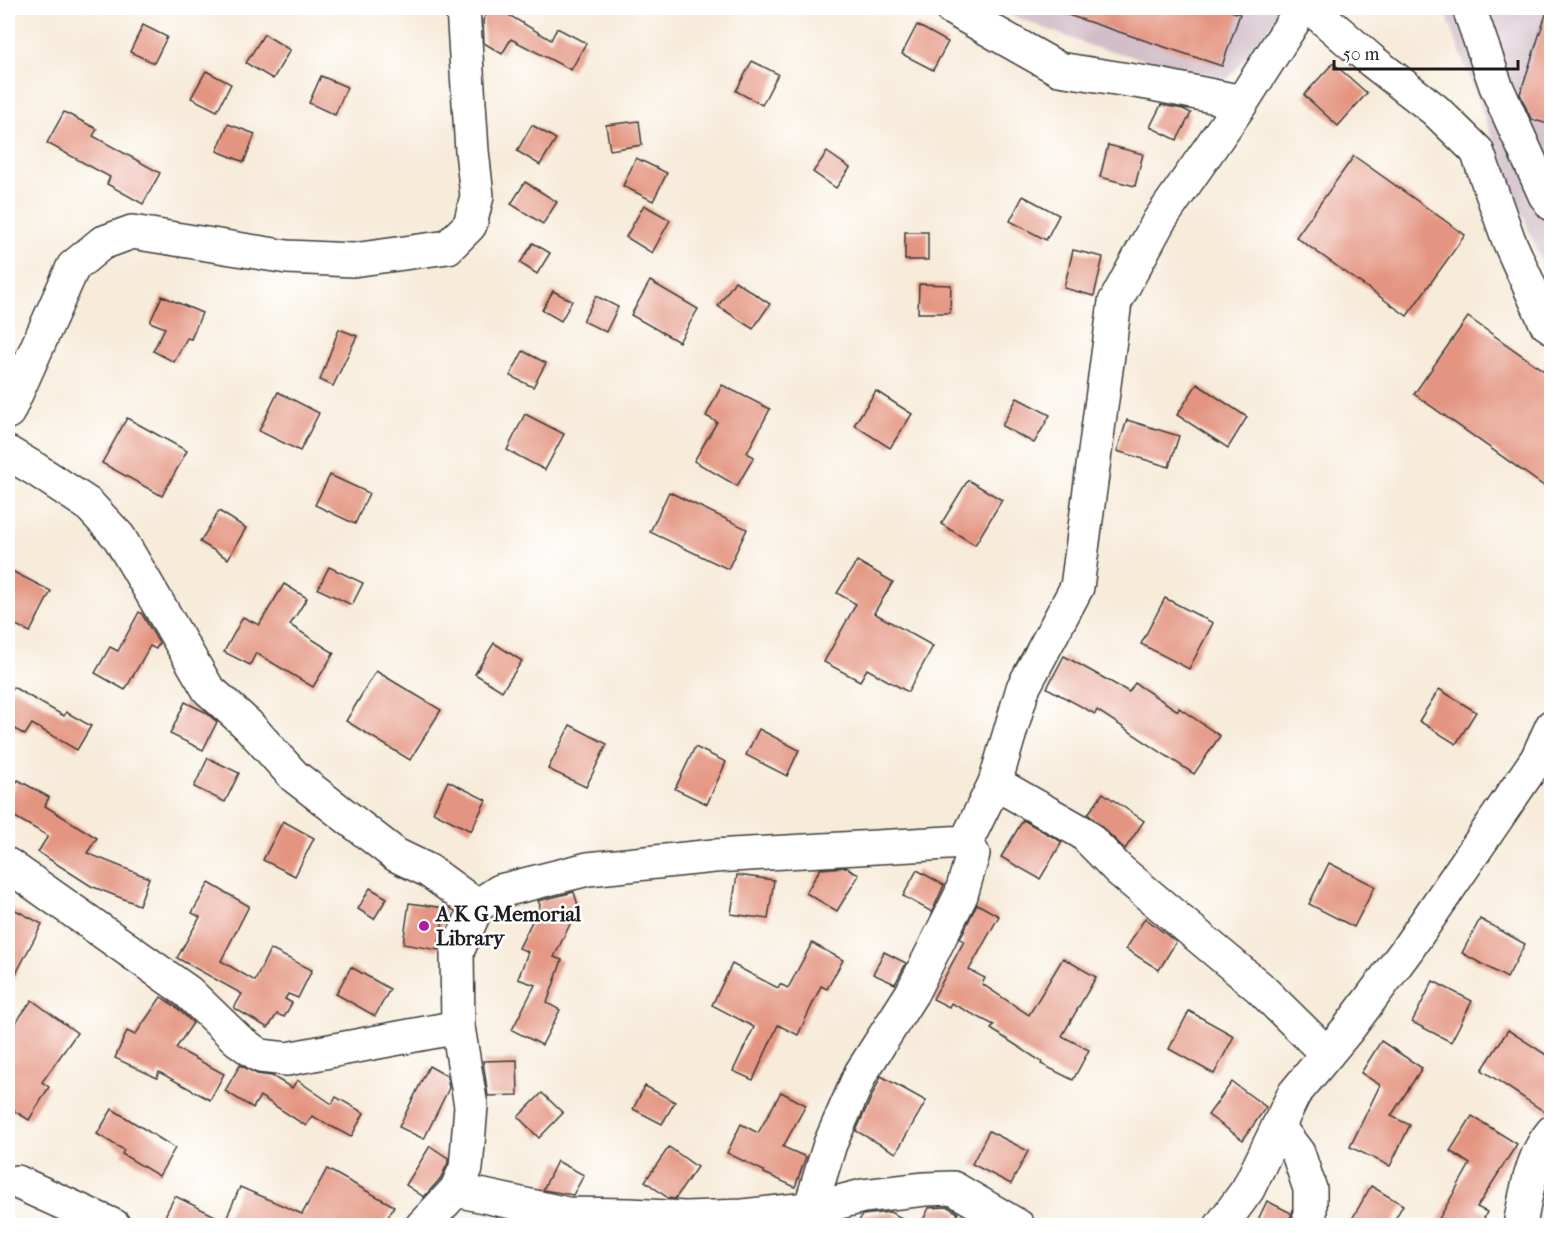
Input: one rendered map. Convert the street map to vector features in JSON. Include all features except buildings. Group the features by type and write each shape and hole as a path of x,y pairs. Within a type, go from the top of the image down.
{"street":[{"path":"8,411 73,267 102,243 132,232 287,257 353,260 448,247 470,225 477,196 463,8"},
{"path":"951,8 1059,69 1153,84 1242,102"},
{"path":"966,842 995,783 1023,687 1077,587 1115,302 1159,221 1242,102 1302,8"},
{"path":"1311,8 1372,61 1435,110 1477,151 1509,241 1546,323 1551,327"},
{"path":"1469,8 1496,86 1551,204"},
{"path":"8,453 88,504 119,537 208,689 248,725 294,776 396,855 429,871 477,906"},
{"path":"1221,1226 1248,1189 1294,1094 1407,951 1537,759 1551,726"},
{"path":"995,783 1083,833 1119,870 1259,987 1327,1054"},
{"path":"422,1226 456,1190 466,1168 471,1106 458,1027 457,952 477,906 500,891 588,869 714,855 966,842"},
{"path":"810,1209 830,1144 861,1073 912,993 961,895 973,854 966,842"},
{"path":"8,864 188,992 213,1013 238,1040 260,1056 287,1059 458,1027"},
{"path":"1278,1127 1298,1153 1310,1190 1310,1226"},
{"path":"1520,1226 1524,1202 1541,1144 1551,1132"},
{"path":"17,1182 114,1226"},
{"path":"456,1190 567,1214 685,1218 742,1216 810,1209 863,1196 952,1188 1018,1226"}],"shaded area":[{"path":"992,8 1282,8 1228,79 1094,47"},
{"path":"1444,8 1551,8 1551,274 1542,263 1497,152"}],"place":[{"name":"A K G Memorial Library","path":"424,926"}]}
